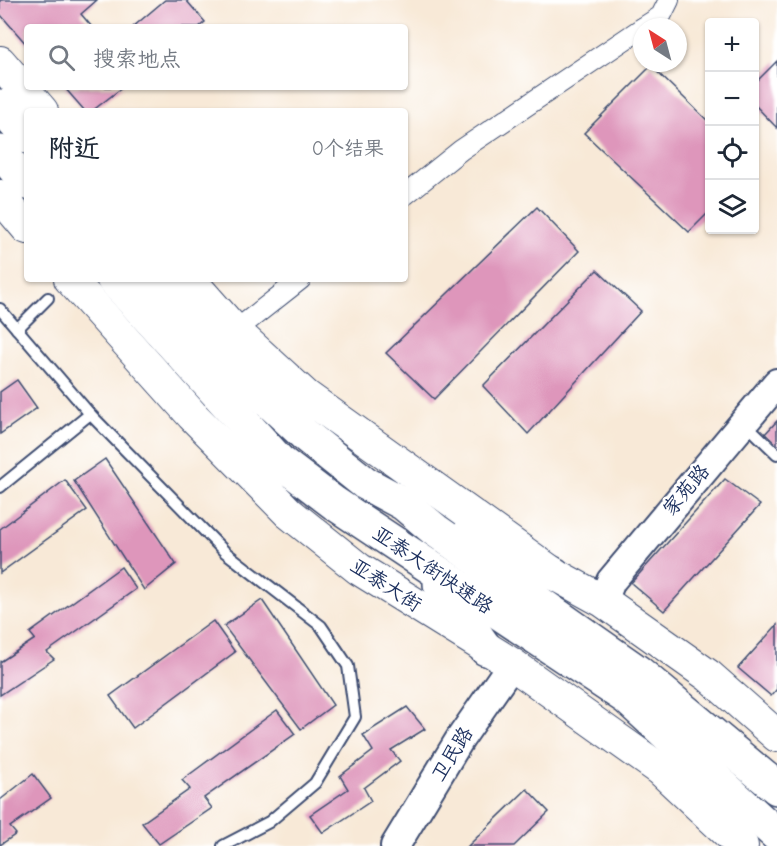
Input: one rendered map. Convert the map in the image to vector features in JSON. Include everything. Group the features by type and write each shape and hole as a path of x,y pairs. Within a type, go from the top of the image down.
{"highway":[{"path":"0,106 24,134"},
{"path":"0,152 24,180"},
{"name":"亚泰大街快速路","path":"116,282 279,461 334,503 423,560 489,608 627,698 777,835"},
{"name":"亚泰大街快速路","path":"156,282 248,382 305,435 365,483 404,504 435,530 639,672 777,788"},
{"path":"404,504 554,574"},
{"path":"423,560 499,656"}],"main road":[{"path":"0,62 39,108"},
{"path":"0,196 24,224"},
{"path":"192,282 235,331 306,396 554,574 603,601 709,676 777,736"},
{"name":"亚泰大街","path":"59,289 192,415 289,513 359,569 499,656 661,770 742,846"}],"street":[{"path":"658,18 669,0"},
{"path":"408,193 461,150 633,35"},
{"path":"235,331 297,282"},
{"name":"家苑路","path":"603,601 611,581 742,421 777,383"},
{"name":"卫民路","path":"394,846 460,739 499,656"}],"lane":[{"path":"17,329 59,289"},
{"path":"0,309 90,414 225,552 321,626 348,666 355,717 315,783 269,822 223,846"},
{"path":"0,487 90,414"},
{"path":"742,421 777,454"}],"building":[{"path":"0,0 97,0 81,14 89,24 24,24 24,42 0,14"},
{"path":"165,0 186,0 205,22 203,24 137,24"},
{"path":"777,61 777,128 759,109 759,79"},
{"path":"645,72 657,72 705,118 705,216 689,232 584,133"},
{"path":"67,90 119,90 96,108 82,108"},
{"path":"537,207 579,251 434,399 386,353"},
{"path":"597,270 641,311 528,434 483,386"},
{"path":"17,380 37,408 0,434 0,392"},
{"path":"777,421 777,447 764,435"},
{"path":"105,459 176,564 144,590 74,481"},
{"path":"725,479 760,505 664,611 631,583"},
{"path":"65,480 87,510 0,573 0,529"},
{"path":"121,567 136,589 47,652 54,659 0,695 0,662 35,639 30,633"},
{"path":"262,600 333,705 301,729 224,626"},
{"path":"213,621 235,652 133,728 110,696"},
{"path":"777,625 777,689 771,696 738,668"},
{"path":"407,707 425,729 391,750 400,761 364,788 371,801 323,833 310,815 348,789 340,776 373,751 363,735"},
{"path":"277,710 295,734 204,798 212,808 159,844 142,823 190,789 182,780"},
{"path":"33,774 51,798 10,827 16,834 0,845 0,800"},
{"path":"527,789 549,812 514,846 468,846"}]}
